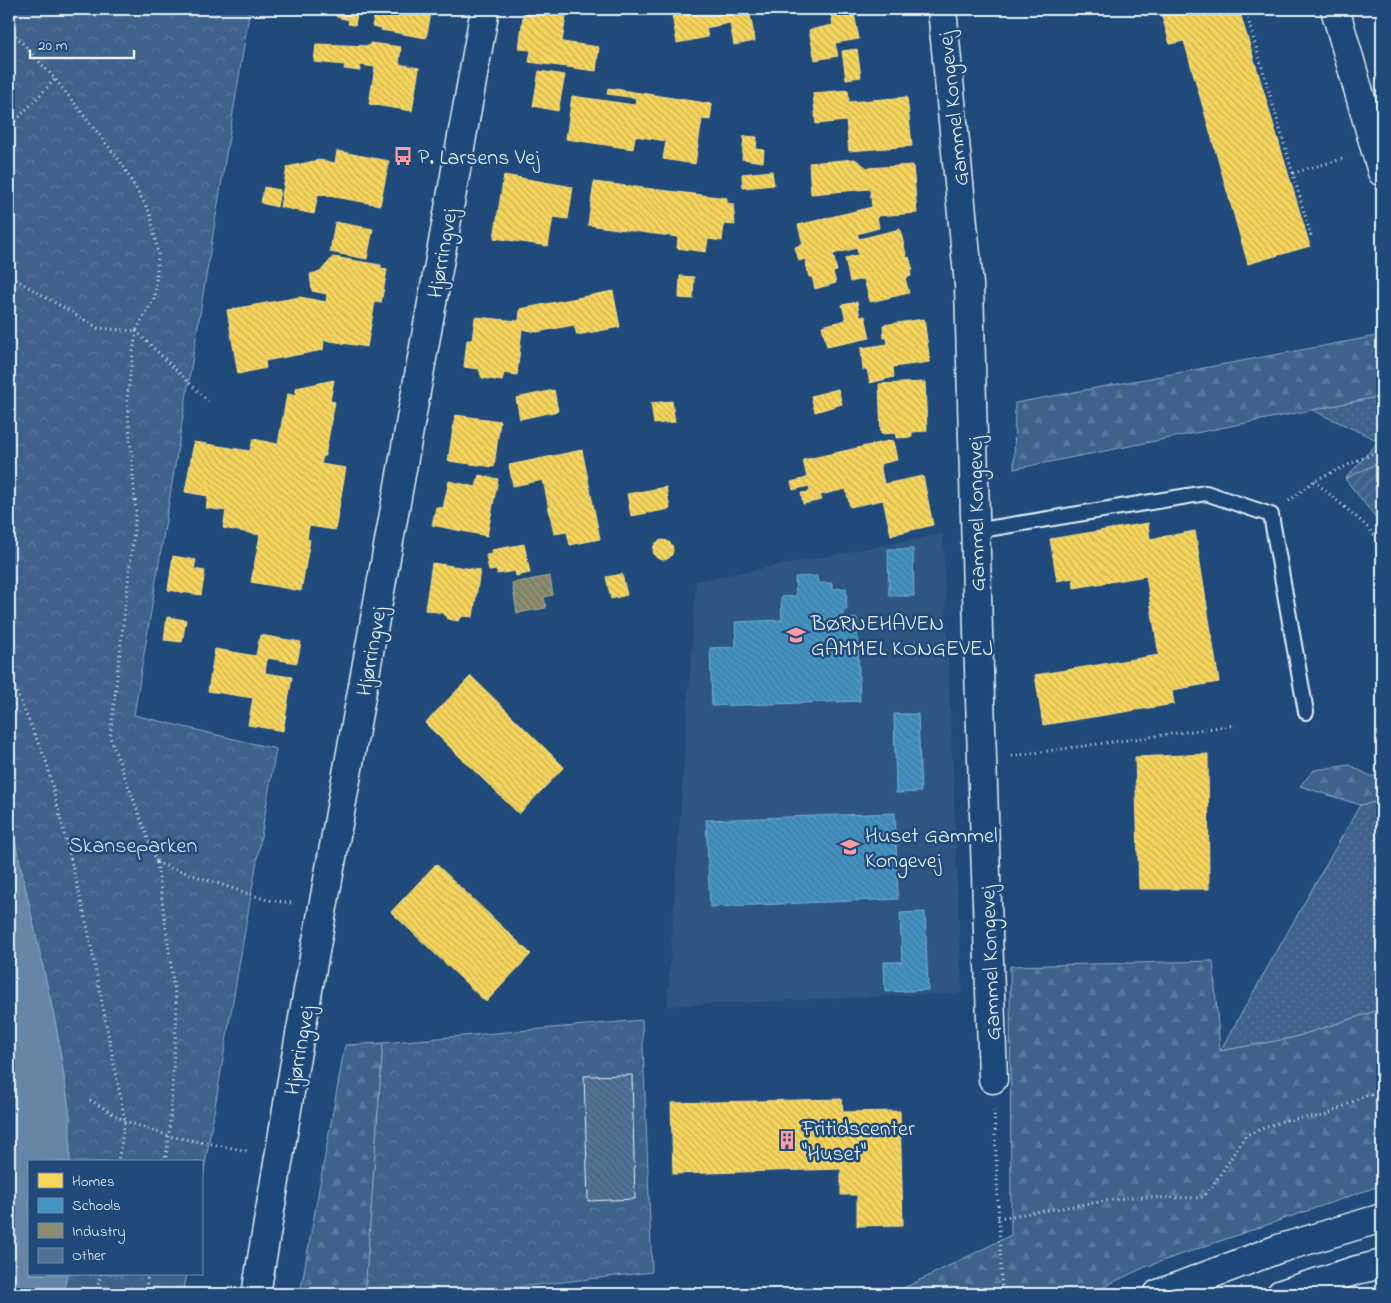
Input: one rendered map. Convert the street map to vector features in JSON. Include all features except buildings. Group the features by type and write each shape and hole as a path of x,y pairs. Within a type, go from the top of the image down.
{"main road":[{"name":"Hjørringvej","path":"256,1294 485,9"},
{"name":"Gammel Kongevej","path":"942,9 969,285 993,1080"},
{"path":"1334,9 1379,161"},
{"path":"1158,1294 1278,1249 1382,1218"},
{"path":"1281,1294 1382,1264"}],"lane":[{"path":"975,531 1206,493 1271,515 1306,712"}],"path":[{"path":"1245,9 1312,240"},
{"path":"9,28 55,79 120,161 150,213 158,253 155,298 136,331 127,398 136,514 110,737 157,863 177,1009 169,1136 165,1160"},
{"path":"9,128 55,79"},
{"path":"1293,173 1379,161"},
{"path":"9,277 98,328 136,331 208,401"},
{"path":"1271,515 1314,481 1382,449"},
{"path":"1314,481 1362,522 1382,543"},
{"path":"9,674 46,761 87,925 125,1121 118,1160"},
{"path":"982,760 1235,725"},
{"path":"157,863 267,900 324,907"},
{"path":"993,1080 1002,1294"},
{"path":"998,1218 1130,1198 1201,1198 1212,1187 1246,1135 1284,1120 1324,1116 1364,1096 1382,1093"},
{"path":"90,1100 125,1121 169,1136 222,1146"},
{"path":"96,1294 100,1276"},
{"path":"145,1294 148,1276"}],"shaded area":[{"path":"943,534 962,993 667,1006 696,581"},
{"path":"9,814 56,1025 70,1115 70,1160 28,1160 28,1276 67,1276 64,1294 9,1294"}],"green space":[{"name":"Skanseparken","path":"9,9 250,9 134,715 276,749 202,1182 202,1160 28,1160 28,1276 187,1276 183,1294 9,1294"},
{"path":"1382,335 1382,396 1014,469 1015,403"},
{"path":"1382,396 1382,461 1345,479 1379,441 1312,410"},
{"path":"1382,461 1382,525 1345,479"},
{"path":"1350,765 1370,776 1382,776 1382,801 1360,805 1300,786 1314,770"},
{"path":"1382,801 1382,1009 1292,1038 1220,1051 1360,805"},
{"path":"1213,961 1220,1051 1292,1038 1382,1009 1382,1185 1145,1267 1089,1294 892,1294 1011,1235 1010,966"},
{"path":"642,1020 652,1272 455,1294 365,1294 383,1043"},
{"path":"383,1043 365,1294 300,1294 345,1045"}],"place":[{"name":"P. Larsens Vej","path":"403,156"},
{"name":"BØRNEHAVEN GAMMEL KONGEVEJ","path":"796,635"},
{"name":"Huset Gammel Kongevej","path":"850,847"},
{"name":"Fritidscenter \"Huset\"","path":"787,1140"}]}
